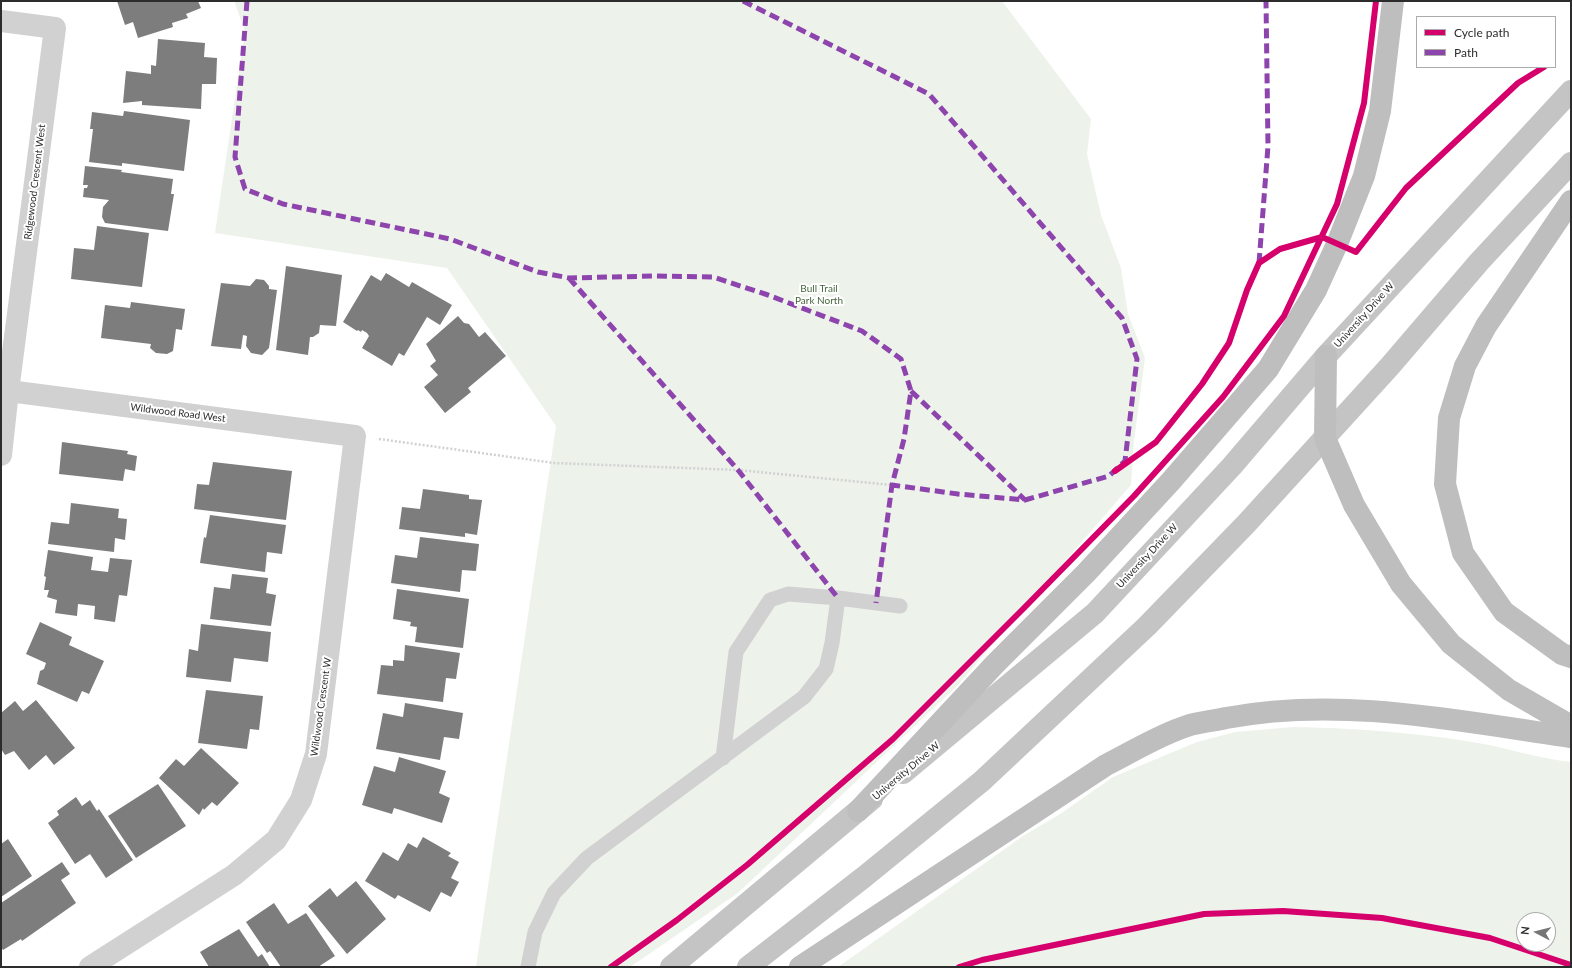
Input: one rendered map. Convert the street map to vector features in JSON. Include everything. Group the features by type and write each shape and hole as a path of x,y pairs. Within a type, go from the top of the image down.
{"highway":[{"path":"858,811 995,664 1086,573 1171,481 1268,369 1316,290 1338,244 1364,176 1380,112 1393,1"},
{"path":"1571,201 1486,326 1465,366 1449,418 1445,484 1463,554 1504,612 1562,654 1571,657"},
{"path":"1326,356 1325,438 1354,505 1401,584 1446,638 1509,690 1571,726"},
{"path":"800,967 1106,766 1150,742 1188,725 1252,713 1320,709 1405,714 1571,737"}],"main road":[{"name":"University Drive W","path":"671,967 1095,612 1232,466 1326,356 1571,91"},
{"path":"748,967 864,877 993,770 1147,626 1246,524 1325,438 1390,366 1479,262 1571,163"}],"street":[{"name":"Ridgewood Crescent West","path":"1,21 55,28 4,390"},
{"name":"Wildwood Road West","path":"4,390 355,436"},
{"path":"1,455 4,390"},
{"name":"Wildwood Crescent W","path":"90,967 234,875 276,840 301,800 316,754 355,436"}],"lane":[{"path":"723,758 736,652 770,600 788,594 838,598 900,606"},
{"path":"528,967 535,932 554,893 587,858 804,697 826,669 832,643 838,598"}],"path":[{"path":"355,436 554,463 738,470 892,485"}],"green space":[{"name":"Bull Trail Park North","path":"234,1 1002,1 1091,119 1087,154 1101,215 1121,268 1128,314 1145,358 1134,441 1131,485 957,686 738,893 630,967 476,967 556,426 447,268 215,233 245,31"},
{"path":"1293,727 1358,729 1479,743 1544,758 1571,762 1571,967 838,967 1023,836 1060,814 1113,777 1197,742 1235,732"}],"building":[{"path":"117,1 198,1 201,8 186,14 188,18 172,23 173,27 138,38 133,22 125,25"},
{"path":"158,39 205,43 204,57 217,58 216,84 202,84 201,109 142,105 142,101 123,103 126,71 151,74 151,65 156,66"},
{"path":"124,111 190,120 184,171 122,163 122,166 89,162 93,129 90,129 92,112 123,116"},
{"path":"85,166 122,170 121,172 173,179 171,194 174,194 168,231 105,223 102,217 103,207 109,200 83,197 84,188 87,188 88,185 83,185"},
{"path":"97,226 149,233 142,287 71,279 74,248 94,250"},
{"path":"286,266 342,275 336,326 320,325 319,333 313,337 310,337 308,355 276,350"},
{"path":"386,273 409,287 412,282 452,305 440,325 427,317 404,356 399,353 392,366 362,348 369,336 367,333 362,330 361,332 358,330 357,331 343,322 371,275 381,281"},
{"path":"256,279 264,280 269,286 269,289 277,290 269,348 262,355 251,353 246,346 247,336 243,335 241,349 211,346 221,283 250,286"},
{"path":"131,302 185,309 182,330 176,329 173,351 167,354 156,353 150,348 151,344 101,338 105,305 130,308"},
{"path":"458,316 464,323 469,324 479,337 485,332 506,356 468,388 471,392 445,413 424,387 438,375 430,366 436,361 426,344"},
{"path":"62,442 128,451 127,454 137,456 135,471 125,469 123,481 59,474"},
{"path":"213,462 292,471 286,520 194,509 197,484 209,485"},
{"path":"423,489 469,495 469,499 482,500 477,535 465,533 465,537 399,529 402,507 420,509"},
{"path":"71,503 119,509 118,518 127,519 125,540 115,538 114,552 48,544 51,522 69,524"},
{"path":"210,515 286,525 282,554 267,552 265,572 200,563 204,537 206,538"},
{"path":"420,537 479,544 476,571 462,570 460,592 391,583 395,555 417,558"},
{"path":"48,550 93,557 91,570 108,572 110,558 132,560 127,596 119,595 115,622 94,619 95,606 78,604 77,616 55,613 57,600 47,597 49,590 44,590 46,577 44,576"},
{"path":"232,574 268,578 266,593 276,595 271,626 210,619 214,587 230,589"},
{"path":"397,589 469,599 463,648 415,642 417,627 410,626 411,622 393,619"},
{"path":"40,622 72,637 69,645 104,661 89,694 82,691 77,702 37,684 40,671 44,669 46,663 26,654"},
{"path":"201,624 271,632 268,662 234,658 231,682 186,677 189,649 198,651"},
{"path":"405,645 460,653 456,679 446,678 443,702 377,694 381,665 393,666 393,660 404,661"},
{"path":"206,690 263,696 259,730 250,729 247,749 198,743"},
{"path":"36,700 75,748 54,765 46,755 29,770 14,751 5,755 1,749 1,713 15,701 23,711"},
{"path":"405,703 463,713 459,739 444,737 440,760 376,749 383,713 403,717"},
{"path":"201,748 239,783 217,806 212,802 204,810 203,808 199,815 159,778 176,759 184,766"},
{"path":"399,757 446,771 439,793 450,798 442,823 394,808 392,814 362,805 374,766 395,772"},
{"path":"158,784 186,826 136,858 108,816"},
{"path":"76,797 82,806 90,800 97,811 99,809 133,860 106,878 90,854 75,864 48,823 59,815 57,811"},
{"path":"423,837 451,853 448,856 459,862 451,878 459,882 451,897 441,892 430,912 398,895 395,899 365,881 383,852 398,861 408,843 417,848"},
{"path":"8,839 32,876 1,897 1,844"},
{"path":"62,862 70,874 61,880 76,903 22,941 21,939 3,950 1,947 1,903"},
{"path":"356,881 386,919 347,954 308,906 330,888 337,897"},
{"path":"274,903 288,924 306,913 335,956 318,967 281,967 270,951 267,953 246,922"},
{"path":"239,929 258,957 262,954 270,967 209,967 200,952"}],"marked path":[{"path":"247,1 235,157 245,189 283,204 450,239 538,272 569,278 654,276 713,277 768,295 862,331 901,359 911,391 904,439 892,485 876,603"},
{"path":"743,1 929,94 1122,318 1137,359 1125,461 1109,476 1025,500 958,494 892,485"},
{"path":"1259,263 1268,146 1266,1"},
{"path":"569,278 738,470 838,598"},
{"path":"911,391 1025,500"}],"cycle path":[{"path":"611,967 677,920 747,865 893,739 1134,496 1223,397 1284,316 1337,204 1364,103 1376,1"},
{"path":"1115,471 1156,442 1202,384 1229,343 1247,290 1259,263 1280,249 1322,237 1356,252 1406,188 1518,83 1542,68"},
{"path":"959,967 982,960 1204,914 1283,911 1382,918 1490,938 1571,965"}]}
